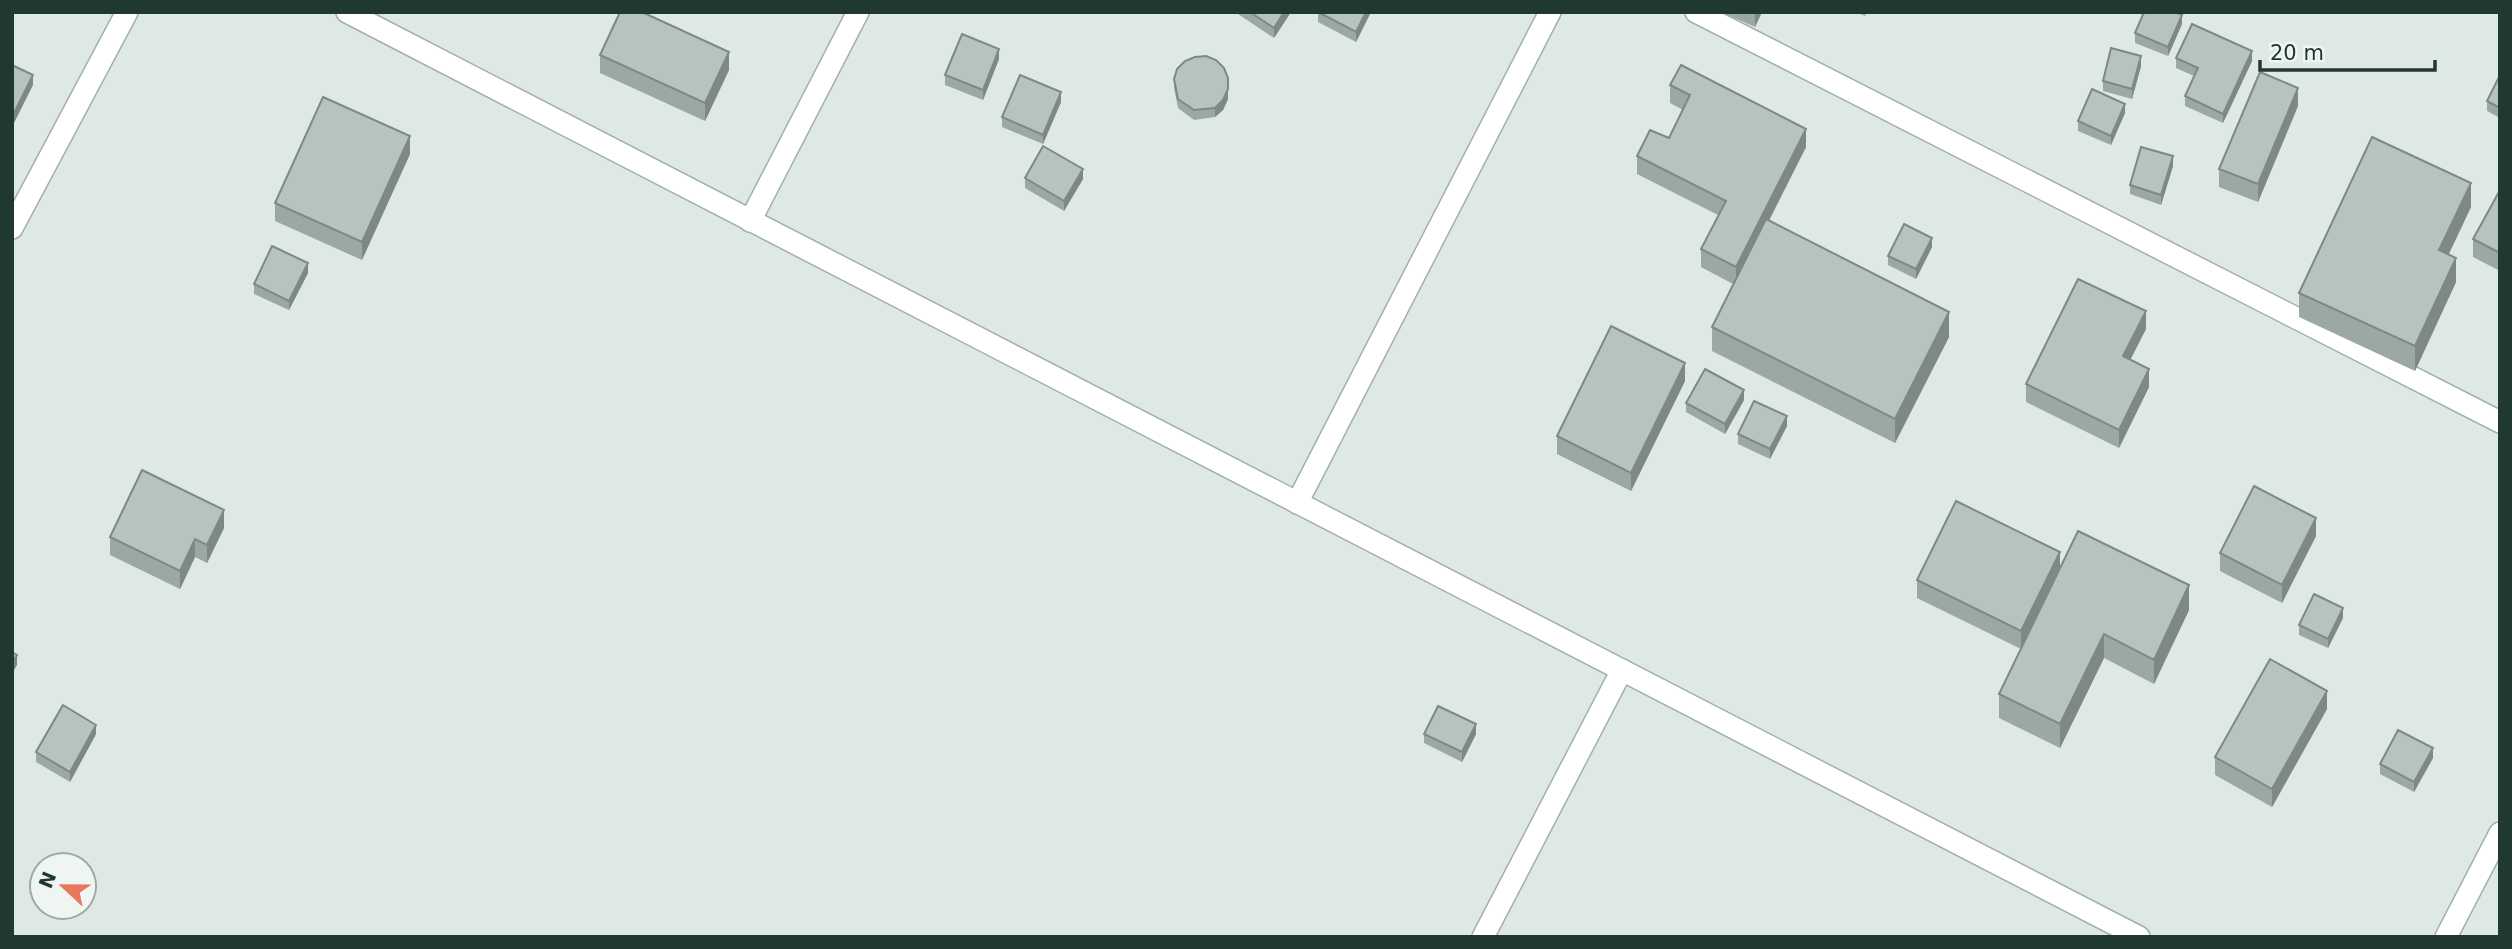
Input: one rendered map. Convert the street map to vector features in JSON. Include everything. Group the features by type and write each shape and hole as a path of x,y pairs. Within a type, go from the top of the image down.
{"street":[{"path":"12,228 127,12"},
{"path":"347,12 2138,937"},
{"path":"750,221 858,12"},
{"path":"1297,503 1550,12"},
{"path":"1696,12 2500,422"},
{"path":"1483,937 1622,670"},
{"path":"2446,937 2500,833"}],"building":[{"path":"620,12 642,12 729,52 705,103 600,55"},
{"path":"1250,12 1284,12 1274,28"},
{"path":"1318,12 1366,12 1356,32"},
{"path":"2144,12 2176,12 2182,15 2168,47 2135,33"},
{"path":"2192,24 2252,51 2223,114 2185,96 2198,68 2176,58"},
{"path":"962,34 999,49 983,90 945,75"},
{"path":"2111,48 2141,56 2132,89 2103,81"},
{"path":"1206,56 1216,60 1224,68 1228,89 1215,108 1194,110 1178,99 1174,79 1177,69 1185,61"},
{"path":"12,65 33,75 12,117"},
{"path":"1681,65 1806,129 1736,267 1701,249 1726,201 1637,156 1650,130 1669,138 1690,95 1670,85"},
{"path":"2260,72 2298,88 2258,184 2219,169"},
{"path":"1020,75 1061,92 1043,135 1002,117"},
{"path":"2500,75 2500,108 2487,101"},
{"path":"2092,89 2125,104 2111,136 2078,121"},
{"path":"323,97 410,136 362,242 275,203"},
{"path":"2372,137 2471,183 2439,250 2456,258 2415,346 2299,293"},
{"path":"1043,146 1083,169 1064,201 1025,178"},
{"path":"2141,147 2173,156 2161,195 2130,185"},
{"path":"2500,190 2500,253 2473,239"},
{"path":"1766,219 1949,312 1895,419 1712,327"},
{"path":"1904,224 1932,238 1916,269 1888,256"},
{"path":"272,246 308,263 289,301 254,284"},
{"path":"2078,279 2146,311 2123,356 2149,369 2119,430 2026,384"},
{"path":"1611,326 1685,363 1631,473 1557,436"},
{"path":"1705,369 1744,390 1725,424 1686,403"},
{"path":"1754,401 1787,416 1770,449 1738,434"},
{"path":"142,470 224,510 207,545 195,539 180,571 110,537"},
{"path":"2254,486 2316,518 2282,585 2220,553"},
{"path":"1956,501 2060,552 2021,631 1917,580"},
{"path":"2078,531 2189,585 2154,660 2104,634 2060,724 1999,694"},
{"path":"2314,594 2343,608 2328,639 2299,625"},
{"path":"2270,659 2327,691 2272,789 2215,757"},
{"path":"63,705 96,725 70,772 36,752"},
{"path":"1438,706 1476,724 1462,752 1424,734"},
{"path":"2398,730 2433,748 2414,782 2380,764"}]}
